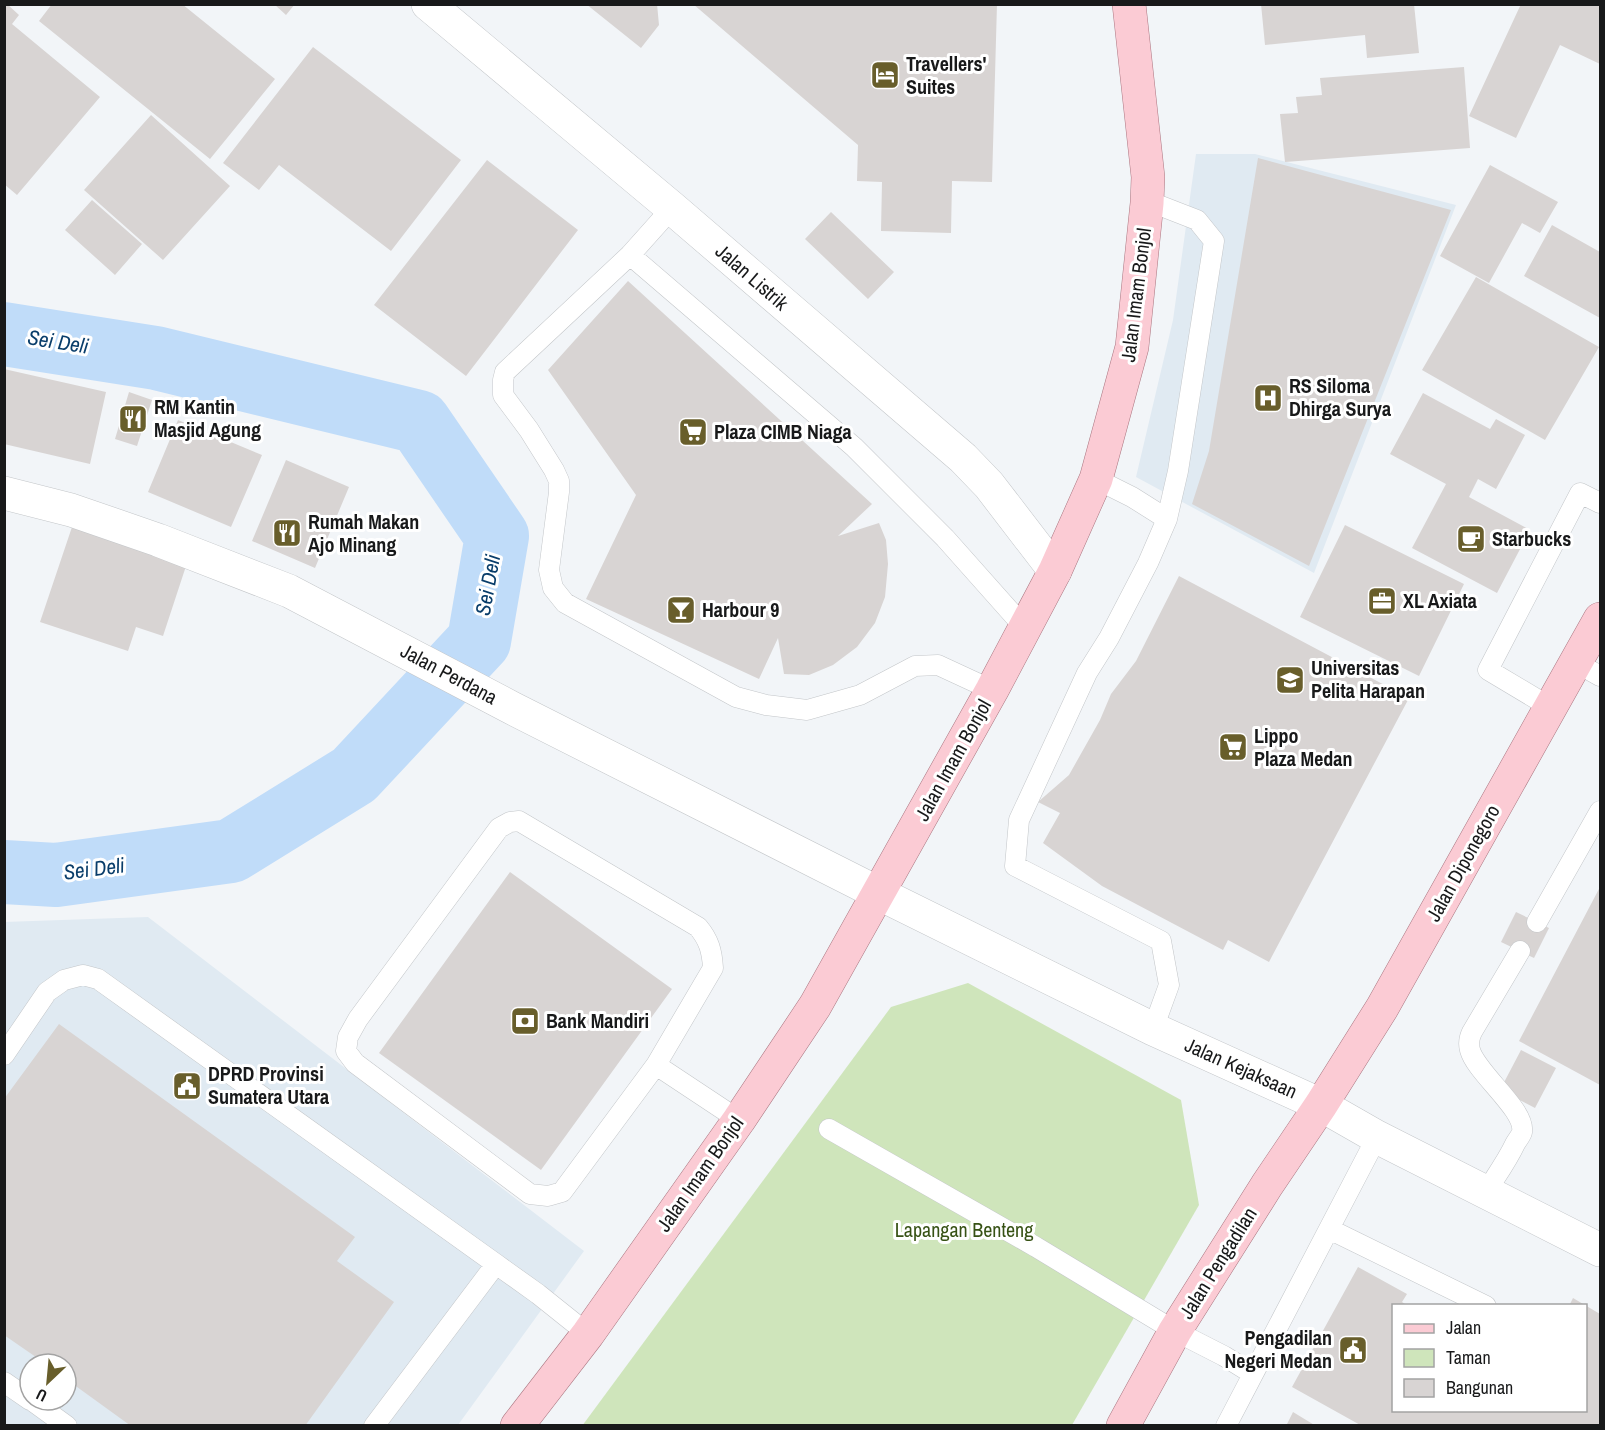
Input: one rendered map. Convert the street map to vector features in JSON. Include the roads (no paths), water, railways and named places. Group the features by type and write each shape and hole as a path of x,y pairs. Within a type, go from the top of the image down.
{"main road":[{"name":"Jalan Listrik","path":"428,4 672,208 963,458 989,485 1055,571"},
{"name":"Jalan Imam Bonjol","path":"517,1425 588,1334 739,1119 815,1006 992,690 1055,571 1096,479 1132,347 1147,203 1148,177 1129,4"},
{"name":"Jalan Perdana","path":"4,493 71,510 158,540 289,591 512,708 878,892"},
{"name":"Jalan Diponegoro","path":"1321,1105 1382,1008 1550,707 1588,669 1600,619"},
{"name":"Jalan Kejaksaan","path":"878,892 1153,1029 1321,1105 1377,1137 1600,1250"},
{"name":"Jalan Pengadilan","path":"1123,1425 1174,1331 1321,1105"}],"lane":[{"path":"1147,203 1197,220 1214,241 1178,471 1167,519 1148,563 1109,638 1087,673 1019,820 1015,866 1161,941 1169,985 1153,1029"},
{"path":"672,208 630,255 505,372 503,395 555,470 559,481 549,570 553,588 566,603 736,697 766,705 807,710 860,695 915,666 929,665 938,665 992,690"},
{"path":"630,255 854,447 945,538 1025,628"},
{"path":"1096,479 1132,497 1167,519"},
{"path":"1550,707 1488,670 1580,493 1600,503"},
{"path":"1537,922 1600,811"},
{"path":"519,821 698,927 707,938 714,968 656,1065 562,1192 548,1196 530,1194 355,1064 346,1051 348,1037 358,1018 499,828 510,822 519,821"},
{"path":"1486,1192 1522,1131 1521,1122 1475,1061 1468,1041 1520,951"},
{"path":"4,1055 47,993 64,980 83,975 98,979 538,1294 588,1334"},
{"path":"656,1065 739,1119"},
{"path":"829,1129 1036,1247 1174,1331 1224,1356 1253,1374"},
{"path":"1226,1425 1377,1137"},
{"path":"1329,1228 1484,1304"},
{"path":"374,1425 496,1264"},
{"path":"4,1382 18,1392"},
{"path":"48,1412 67,1425"}],"waterway":[{"name":"Sei Deli","path":"4,334 156,358 419,422 497,536 479,641 354,775 231,851 56,875 4,872"}],"place":[{"name":"Travellers' Suites","path":"885,75"},
{"name":"RS Siloma Dhirga Surya","path":"1268,398"},
{"name":"RM Kantin Masjid Agung","path":"133,419"},
{"name":"Plaza CIMB Niaga","path":"693,432"},
{"name":"Rumah Makan Ajo Minang","path":"287,533"},
{"name":"Starbucks","path":"1471,539"},
{"name":"XL Axiata","path":"1382,601"},
{"name":"Harbour 9","path":"681,610"},
{"name":"Universitas Pelita Harapan","path":"1290,680"},
{"name":"Lippo Plaza Medan","path":"1233,747"},
{"name":"Bank Mandiri","path":"525,1021"},
{"name":"DPRD Provinsi Sumatera Utara","path":"187,1086"},
{"name":"Pengadilan Negeri Medan","path":"1353,1350"}],"park label":[{"name":"Lapangan Benteng","path":"964,1230"}]}
